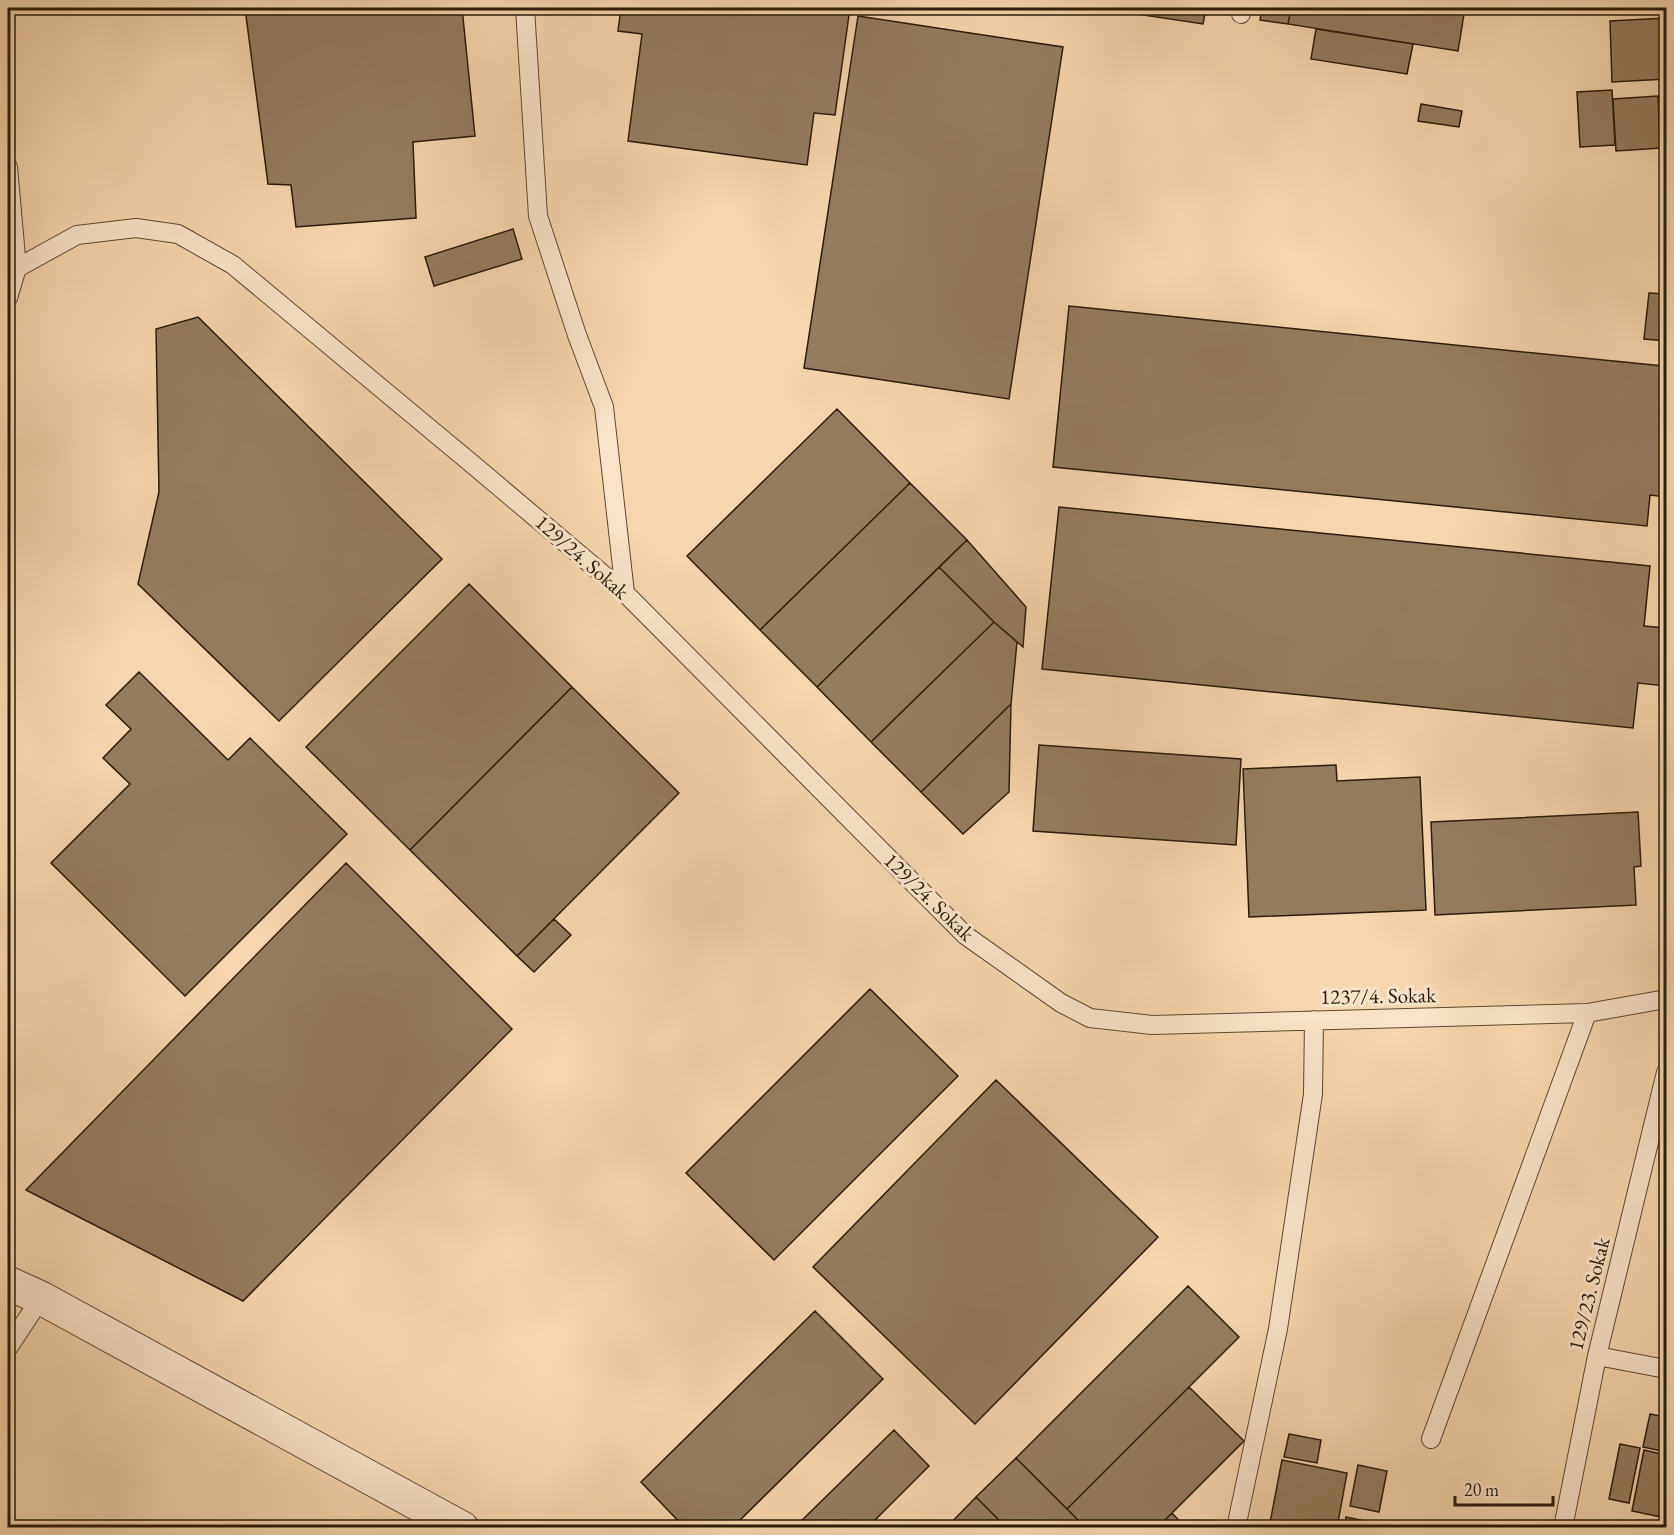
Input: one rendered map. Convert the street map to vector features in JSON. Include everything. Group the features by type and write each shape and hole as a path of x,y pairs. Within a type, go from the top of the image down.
{"street":[{"path":"8,1283 41,1298 461,1527"}],"lane":[{"path":"525,8 538,216 604,407 625,594"},
{"path":"8,167 17,268 8,298"},
{"name":"129/24. Sokak","path":"17,268 77,236 136,228 178,234 233,264 625,594 965,935 1061,1003 1090,1018"},
{"name":"1237/4. Sokak","path":"1090,1018 1152,1025 1587,1013 1666,999"},
{"path":"1431,1439 1587,1013"},
{"path":"1236,1527 1278,1329 1313,1094 1314,1020"},
{"name":"129/23. Sokak","path":"1563,1527 1596,1356 1666,1072"},
{"path":"8,1348 41,1298"},
{"path":"1596,1356 1666,1369"}],"building":[{"path":"245,8 462,8 475,136 413,142 416,218 296,227 291,185 268,184"},
{"path":"621,8 850,8 835,115 814,113 807,165 628,141 642,34 618,31"},
{"path":"1097,8 1206,8 1203,24"},
{"path":"1262,8 1291,8 1288,24 1260,20"},
{"path":"1291,8 1465,8 1458,51 1288,24"},
{"path":"858,16 1063,47 1009,399 804,368"},
{"path":"1666,18 1666,79 1612,82 1610,21"},
{"path":"1316,29 1413,44 1407,74 1311,59"},
{"path":"1612,90 1615,145 1580,147 1577,92"},
{"path":"1658,96 1661,148 1616,151 1613,99"},
{"path":"1658,96 1666,96 1666,142 1660,142"},
{"path":"1421,104 1462,111 1459,127 1418,121"},
{"path":"513,229 522,259 434,286 425,257"},
{"path":"1649,293 1666,294 1666,341 1644,339"},
{"path":"1069,306 1663,366 1659,414 1666,414 1666,497 1650,495 1647,526 1053,467"},
{"path":"198,317 442,559 279,721 138,584 159,492 156,329"},
{"path":"837,409 910,483 760,630 687,556"},
{"path":"910,483 967,540 817,687 760,630"},
{"path":"1059,507 1650,566 1644,626 1666,628 1666,686 1638,683 1633,728 1042,669"},
{"path":"967,540 1026,607 1023,647 994,622 939,567"},
{"path":"939,567 994,622 871,742 817,687"},
{"path":"469,584 572,687 410,850 306,747"},
{"path":"994,622 1017,642 1011,704 921,792 871,742"},
{"path":"139,672 228,760 250,738 347,834 185,996 51,863 130,784 103,758 131,729 106,705"},
{"path":"572,687 679,793 517,956 410,850"},
{"path":"1011,704 1009,792 963,834 921,792"},
{"path":"1039,745 1241,759 1236,845 1033,831"},
{"path":"1336,765 1337,781 1420,777 1426,910 1249,917 1243,769"},
{"path":"1638,812 1641,866 1634,867 1636,905 1435,915 1431,822"},
{"path":"346,863 512,1029 243,1301 26,1190"},
{"path":"554,919 571,935 534,972 517,956"},
{"path":"870,989 958,1076 774,1260 686,1173"},
{"path":"996,1080 1158,1237 975,1424 813,1267"},
{"path":"1188,1286 1239,1337 1067,1509 1016,1458"},
{"path":"815,1311 883,1379 732,1528 685,1528 641,1482"},
{"path":"1189,1387 1244,1441 1157,1528 1086,1528 1067,1509"},
{"path":"1650,1414 1666,1417 1666,1452 1643,1447"},
{"path":"894,1430 929,1466 867,1528 794,1528"},
{"path":"1289,1434 1321,1440 1317,1463 1284,1457"},
{"path":"1620,1444 1640,1448 1629,1503 1609,1499"},
{"path":"1644,1450 1666,1455 1666,1518 1632,1511"},
{"path":"1016,1458 1086,1528 1007,1528 976,1497"},
{"path":"1282,1460 1347,1473 1337,1528 1269,1528"},
{"path":"1358,1465 1387,1471 1379,1512 1350,1506"},
{"path":"976,1497 1007,1528 946,1528"},
{"path":"1172,1513 1186,1528 1157,1528"},
{"path":"1346,1517 1400,1528 1344,1528"}]}
